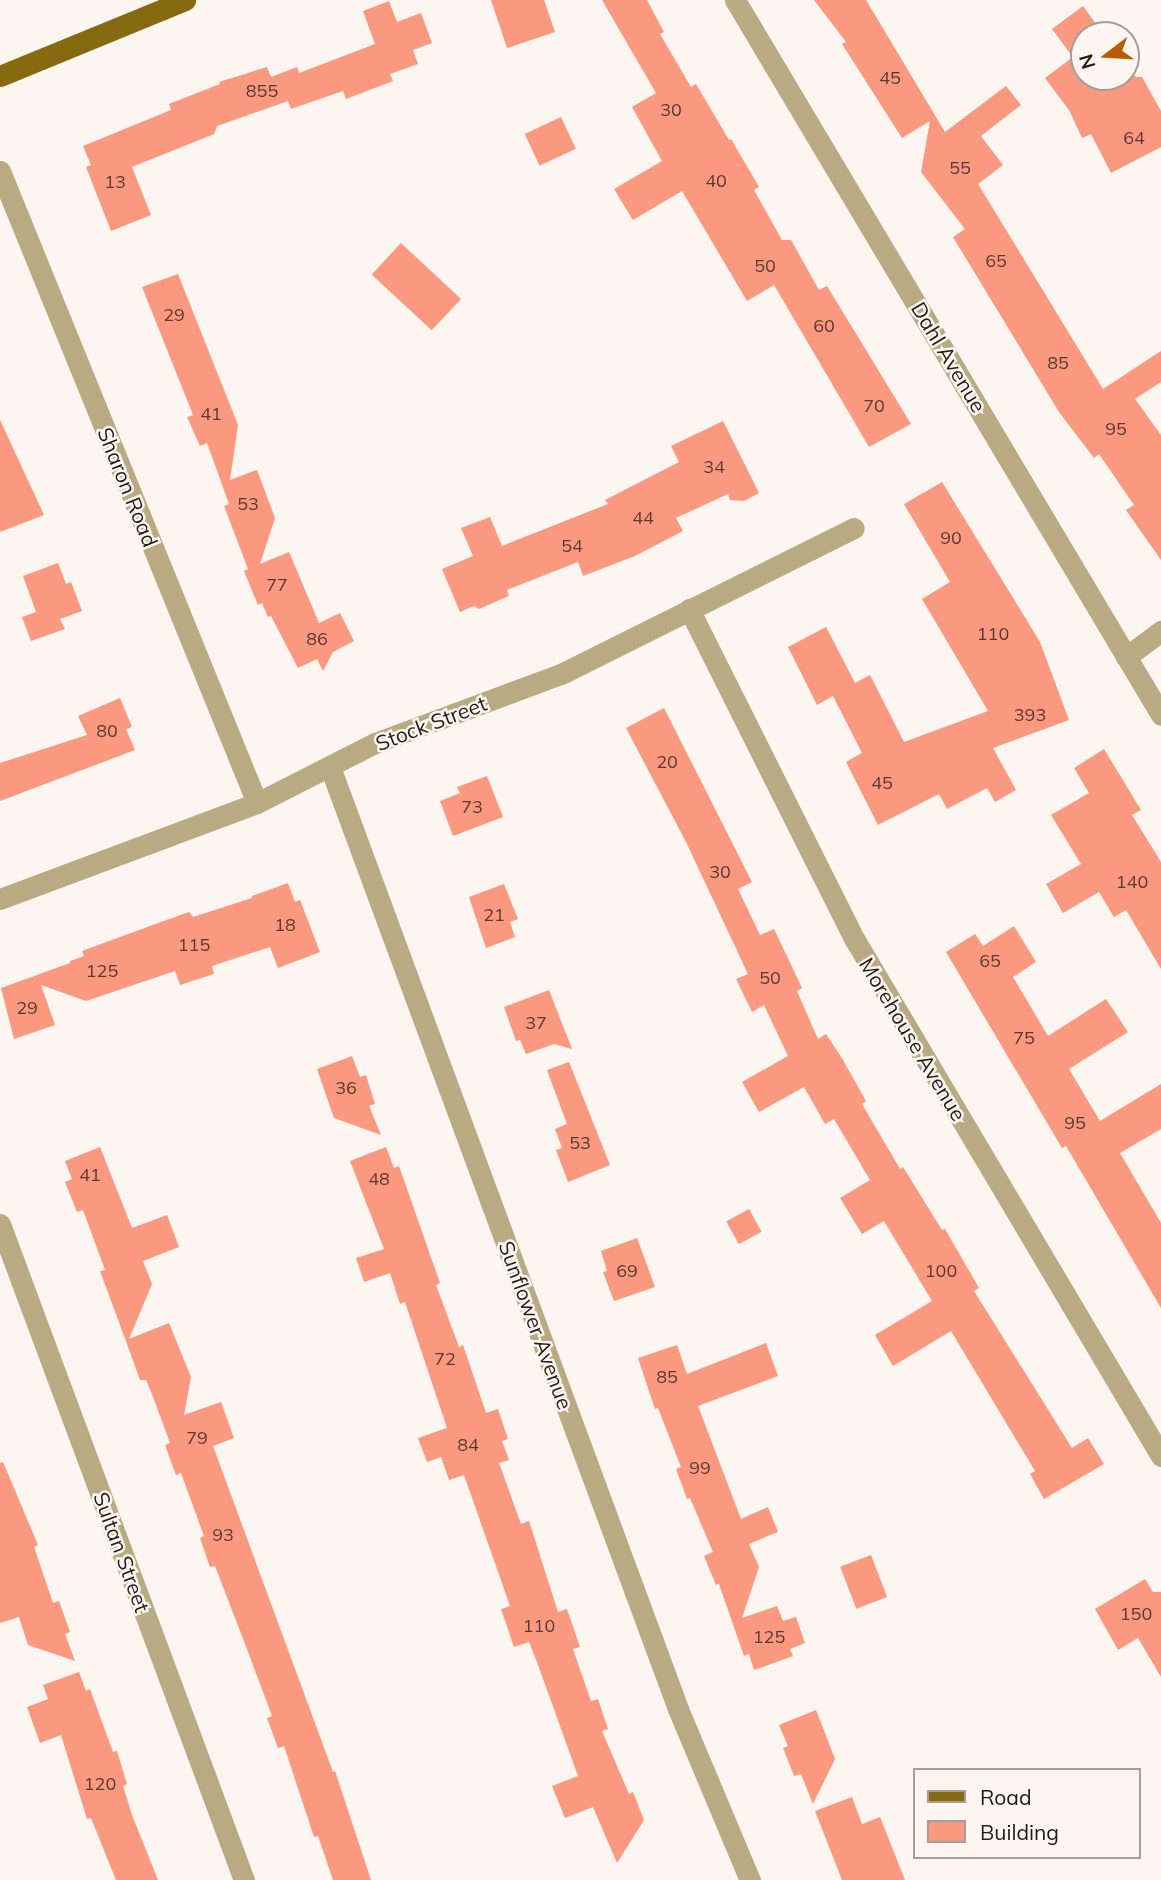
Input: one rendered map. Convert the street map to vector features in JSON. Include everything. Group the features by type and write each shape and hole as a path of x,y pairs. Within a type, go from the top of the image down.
{"main road":[{"path":"0,76 185,0"}],"street":[{"name":"Dahl Avenue","path":"735,0 1161,715"},
{"name":"Sharon Road","path":"0,172 257,803"},
{"name":"Stock Street","path":"0,899 257,803 375,743 561,674 854,528"},
{"name":"Morehouse Avenue","path":"689,609 855,940 1161,1456"},
{"path":"1126,657 1161,631"},
{"name":"Sunflower Avenue","path":"330,767 674,1696 750,1880"},
{"name":"Sultan Street","path":"0,1224 244,1880"}],"building":[{"path":"491,0 544,0 555,32 507,48"},
{"path":"602,0 647,0 664,32 660,34 691,87 696,84 759,187 754,190 782,240 791,240 819,290 827,286 911,424 869,447 774,285 747,301 682,191 633,220 614,189 662,161 632,107 656,93"},
{"path":"814,0 866,0 945,132 1006,86 1021,105 981,136 1003,165 978,184 1103,389 1161,351 1161,382 1135,399 1161,435 1161,560 1126,510 1134,505 1099,454 1094,458 1059,412 953,237 965,229 921,172 930,121 902,138 842,44 846,42"},
{"path":"389,1 397,22 421,13 432,43 413,50 418,64 390,74 393,81 346,99 343,91 291,109 288,101 217,126 214,134 132,167 151,215 111,231 86,167 91,165 83,146 171,110 169,104 220,84 219,82 267,67 271,77 297,67 299,73 375,44 363,11"},
{"path":"1083,6 1094,21 1070,21 1070,53 1052,29"},
{"path":"1070,59 1070,91 1140,91 1142,77 1161,111 1161,147 1111,173 1091,134 1082,138 1069,110 1045,78"},
{"path":"561,117 576,149 540,166 525,134"},
{"path":"401,243 461,299 432,330 372,274"},
{"path":"178,274 238,425 230,480 257,470 275,518 260,564 289,552 319,623 340,613 354,641 333,652 323,671 317,659 298,668 271,616 268,617 262,603 258,605 244,571 248,569 224,506 229,504 207,443 200,446 187,417 193,415 142,287"},
{"path":"0,420 44,515 0,532"},
{"path":"723,421 759,493 744,501 730,500 728,494 676,518 683,531 635,556 583,576 578,562 507,590 509,596 479,609 474,606 460,612 442,569 473,556 461,528 490,517 502,546 608,504 605,500 679,462 671,446"},
{"path":"942,482 1040,642 1069,720 993,748 1016,790 995,802 987,788 947,809 939,794 878,825 846,762 862,753 833,696 817,705 788,647 826,627 855,683 870,675 904,742 988,711 922,599 950,582 904,504"},
{"path":"58,563 66,584 71,582 82,611 60,619 65,629 31,641 22,617 36,612 23,576"},
{"path":"120,698 132,727 126,729 135,750 0,801 0,763 87,735 78,716"},
{"path":"664,708 752,882 738,889 760,935 774,929 802,988 797,991 818,1039 826,1034 843,1060 866,1101 862,1104 900,1169 903,1167 942,1230 945,1229 979,1288 974,1291 1072,1448 1088,1438 1104,1464 1044,1499 1030,1474 1035,1471 951,1331 893,1366 875,1335 932,1301 884,1221 862,1234 840,1198 870,1180 834,1119 825,1124 804,1087 759,1112 742,1082 788,1056 764,1005 752,1012 736,979 748,974 686,842 626,728"},
{"path":"1104,749 1141,810 1132,815 1161,862 1161,969 1126,910 1114,917 1099,892 1063,913 1046,884 1081,864 1051,815 1089,793 1074,768"},
{"path":"487,776 503,817 453,836 440,801 460,793 457,787"},
{"path":"288,883 295,902 300,900 320,952 278,968 270,947 212,966 214,974 180,985 175,971 86,1001 41,985 55,1025 14,1039 1,988 70,963 84,956 82,951 161,922 189,912 193,917"},
{"path":"504,884 518,919 510,922 515,937 486,948 469,897"},
{"path":"1014,926 1036,962 1013,977 1048,1036 1106,999 1128,1032 1069,1069 1100,1121 1161,1084 1161,1129 1120,1153 1161,1223 1161,1308 1066,1146 1062,1148 946,952 975,934 983,946"},
{"path":"549,990 572,1049 554,1044 526,1054 520,1040 516,1041 504,1007"},
{"path":"352,1056 360,1077 366,1075 375,1104 369,1106 381,1135 334,1118 317,1069"},
{"path":"569,1062 610,1165 568,1182 556,1150 562,1148 555,1129 567,1124 547,1070"},
{"path":"100,1147 132,1228 167,1215 179,1247 143,1261 152,1284 129,1339 169,1323 191,1377 184,1415 221,1402 234,1438 213,1446 333,1772 335,1771 371,1880 333,1880 318,1836 314,1837 284,1746 278,1748 267,1718 272,1716 215,1566 210,1567 200,1538 204,1536 181,1473 176,1475 165,1445 170,1443 152,1394 146,1380 140,1380 100,1271 105,1270 83,1210 77,1212 65,1182 72,1179 65,1161"},
{"path":"386,1147 394,1168 399,1166 440,1283 436,1285 459,1347 463,1345 486,1413 498,1409 508,1439 502,1441 509,1460 499,1463 521,1524 529,1521 558,1612 567,1609 580,1647 573,1649 591,1701 598,1699 608,1729 602,1731 629,1794 633,1792 644,1820 617,1863 593,1807 565,1818 552,1786 578,1776 537,1662 529,1642 514,1647 501,1609 510,1606 464,1475 449,1480 441,1457 427,1462 418,1438 447,1428 405,1302 400,1304 390,1273 364,1282 356,1258 384,1249 350,1161"},
{"path":"749,1209 762,1232 739,1244 726,1222"},
{"path":"637,1238 655,1287 614,1301 603,1272 607,1271 601,1251"},
{"path":"766,1343 778,1376 698,1406 741,1519 768,1507 778,1532 749,1544 759,1567 742,1618 777,1606 783,1621 796,1617 805,1643 790,1649 793,1656 754,1670 749,1654 744,1656 719,1584 716,1585 704,1556 713,1552 690,1498 687,1499 676,1469 681,1467 658,1408 655,1409 638,1358 677,1345 687,1374"},
{"path":"3,1462 38,1545 34,1547 53,1603 59,1601 70,1632 65,1634 75,1661 28,1645 19,1617 0,1623 0,1463"},
{"path":"871,1555 887,1597 856,1609 840,1567"},
{"path":"1145,1579 1153,1592 1161,1592 1161,1677 1138,1638 1118,1650 1095,1609"},
{"path":"79,1672 86,1691 90,1689 113,1752 117,1751 127,1784 123,1786 132,1815 158,1880 116,1880 91,1818 87,1819 61,1735 40,1743 27,1707 48,1699 43,1685"},
{"path":"816,1710 835,1759 813,1804 801,1774 794,1776 783,1748 788,1746 779,1725"},
{"path":"852,1797 862,1824 880,1817 905,1880 842,1880 815,1811"}]}
